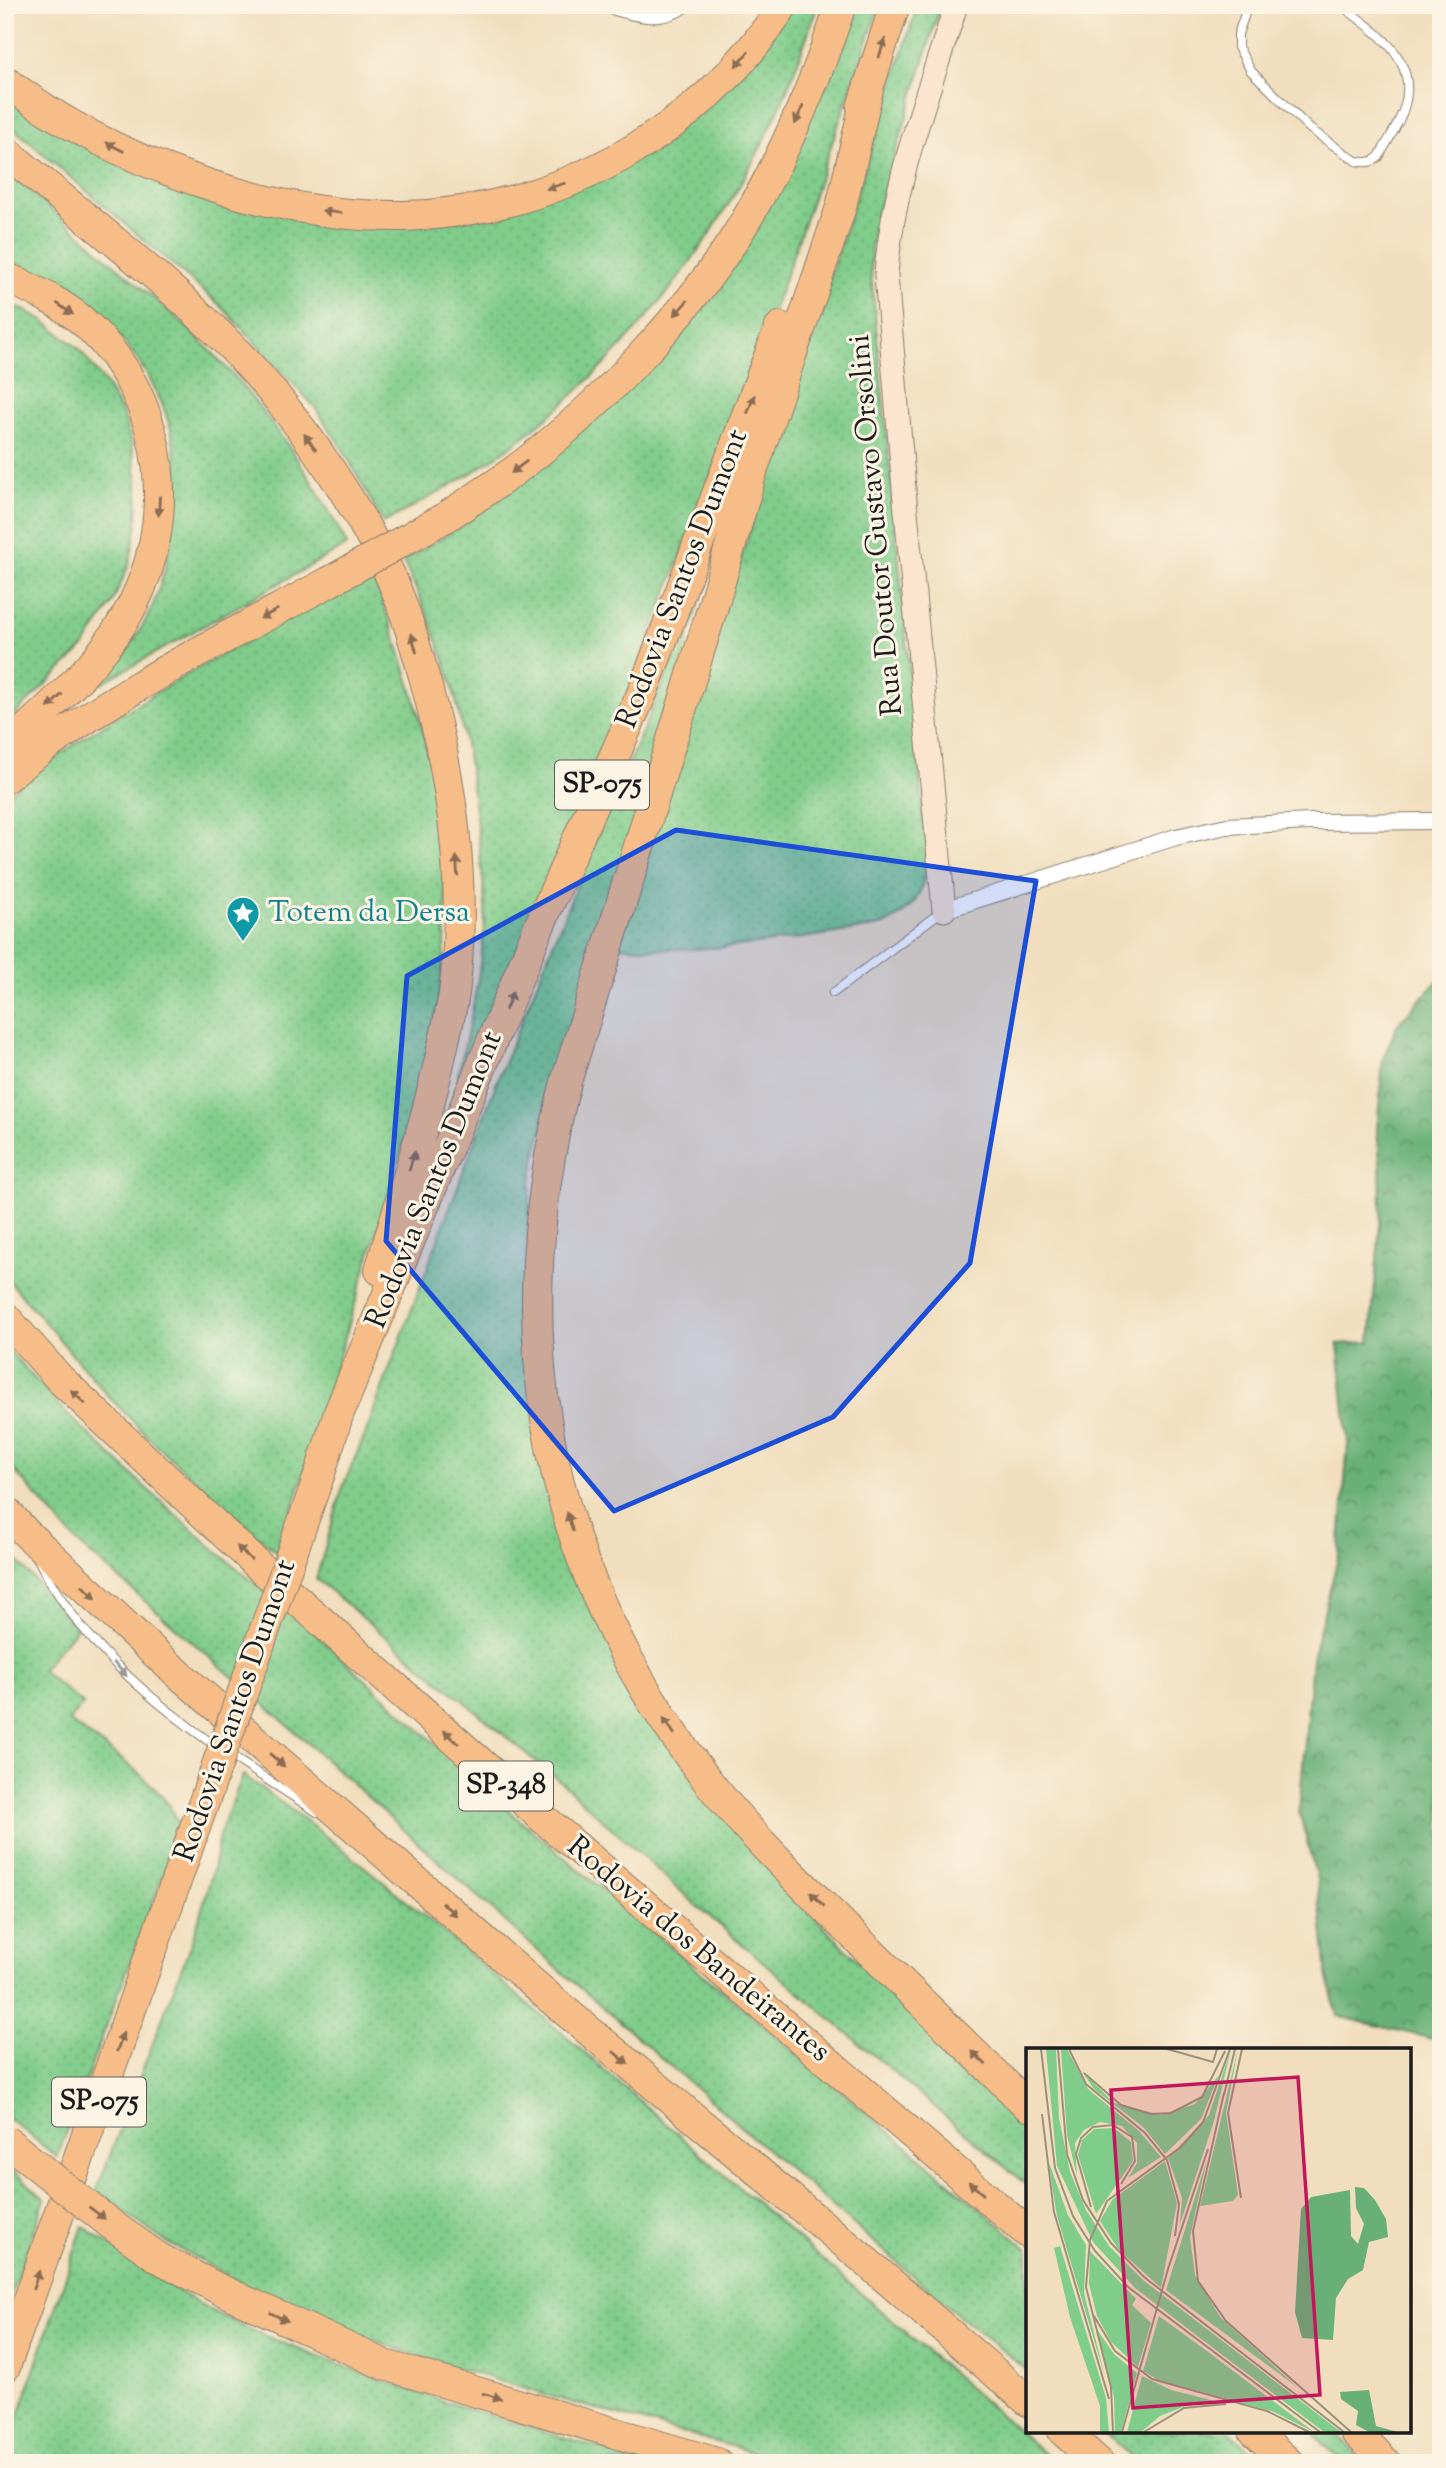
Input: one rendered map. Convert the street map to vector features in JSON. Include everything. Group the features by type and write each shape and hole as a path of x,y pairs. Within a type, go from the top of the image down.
{"highway":[{"path":"5,81 71,124 122,151 183,175 245,194 296,207 355,215 405,216 452,212 505,201 562,184 613,162 664,131 700,103 740,62 783,5"},
{"path":"5,778 35,754 102,709 201,651 446,517 548,444 627,369 688,300 720,258 748,216 802,110 841,5"},
{"name":"Rodovia Santos Dumont","path":"5,2367 320,1473 338,1415 538,929 668,628 868,90 895,5"},
{"path":"868,90 841,207 750,478 553,1131 539,1226 536,1280 539,1374 556,1472 570,1524 588,1574 610,1625 668,1725 708,1780 764,1846 1026,2104"},
{"path":"5,151 176,294 286,409 322,459 389,574 410,627 427,688 445,759 457,850 460,918 453,996 434,1088 338,1415"},
{"path":"5,278 41,293 87,325 113,354 131,380 147,421 158,468 160,500 158,527 149,566 125,619 91,667 5,749"},
{"name":"Rodovia dos Bandeirantes","path":"5,1317 60,1379 269,1575 545,1820 1026,2231"},
{"path":"5,1510 26,1533 165,1662 558,2005 854,2251 1026,2399"},
{"path":"5,2140 64,2189 150,2252 217,2288 385,2365 717,2463"},
{"path":"1065,2433 1099,2463"},
{"path":"1256,2433 1289,2463"},
{"path":"1358,2433 1386,2463"}],"street":[{"path":"609,5 634,13 658,14 678,9"},
{"name":"Rua Doutor Gustavo Orsolini","path":"944,910 886,275 888,242 897,197 956,5"},
{"path":"944,910 1176,836 1227,826 1441,821"}],"lane":[{"path":"1248,5 1238,34 1238,47 1251,71 1310,129 1356,161 1373,162 1379,157 1404,110 1408,81 1404,67 1392,47 1341,5"},
{"path":"833,993 944,910"},
{"path":"26,1533 49,1580 71,1612 130,1679 202,1737 321,1814"},
{"path":"333,1820 366,1837"}],"highlighted area":[{"path":"676,830 1036,881 970,1263 833,1417 614,1511 386,1241 407,976"}],"green space":[{"path":"795,5 818,5 781,104 728,205 661,301 581,387 538,425 480,468 383,523 345,453 314,406 222,307 5,121 5,93 312,219 589,184"},
{"path":"855,5 880,5 778,298 636,674 465,1073 458,1075 481,957 485,898 472,783 457,704 436,637 403,561 459,528 512,489 620,397 828,83"},
{"path":"918,5 941,5 877,213 871,245 871,274 927,851 921,888 912,905 881,926 751,945 685,949 619,946 827,285"},
{"path":"5,169 190,330 236,379 297,459 347,545 84,693 130,644 143,625 159,589 173,523 176,485 174,447 169,423 152,383 113,329 63,286 5,259"},
{"path":"5,300 44,321 78,348 103,380 124,416 133,452 138,492 137,525 129,565 112,603 84,647 5,724"},
{"path":"373,577 415,699 434,782 445,867 444,952 433,1033 413,1113 279,1555 159,1448 109,1397 5,1276 5,797 62,752 153,694 246,641"},
{"path":"704,588 544,1120 531,1180 523,1301 525,1358 585,1599 822,1925 1026,2126 1026,2184 696,1905 560,1781 316,1579 343,1486 364,1437 499,1076 590,853"},
{"path":"1441,977 1441,2041 1337,2016 1327,1974 1317,1879 1299,1812 1312,1659 1339,1554 1348,1443 1338,1344 1370,1342 1381,1213 1377,1130 1383,1059 1397,1025"},
{"path":"5,1346 66,1413 145,1487 222,1556 306,1625 500,1803 1026,2247 1026,2369 950,2308 555,1966 272,1711 78,1543 5,1460"},
{"path":"5,1547 77,1628 41,1670 83,1704 69,1721 150,1783 174,1814 180,1830 57,2157 5,2115"},
{"path":"243,1775 326,1836 445,1934 1055,2463 784,2463 414,2355 337,2326 262,2294 161,2239 96,2192 195,1933 214,1866 219,1836"},
{"path":"5,2164 45,2199 5,2312"},
{"path":"83,2226 192,2299 270,2338 455,2405 651,2463 5,2463 5,2456"},
{"path":"1103,2433 1231,2433 1264,2463 1140,2463"},
{"path":"1313,2433 1336,2433 1364,2463 1343,2463"}],"place":[{"name":"Totem da Dersa","path":"243,943"}]}
